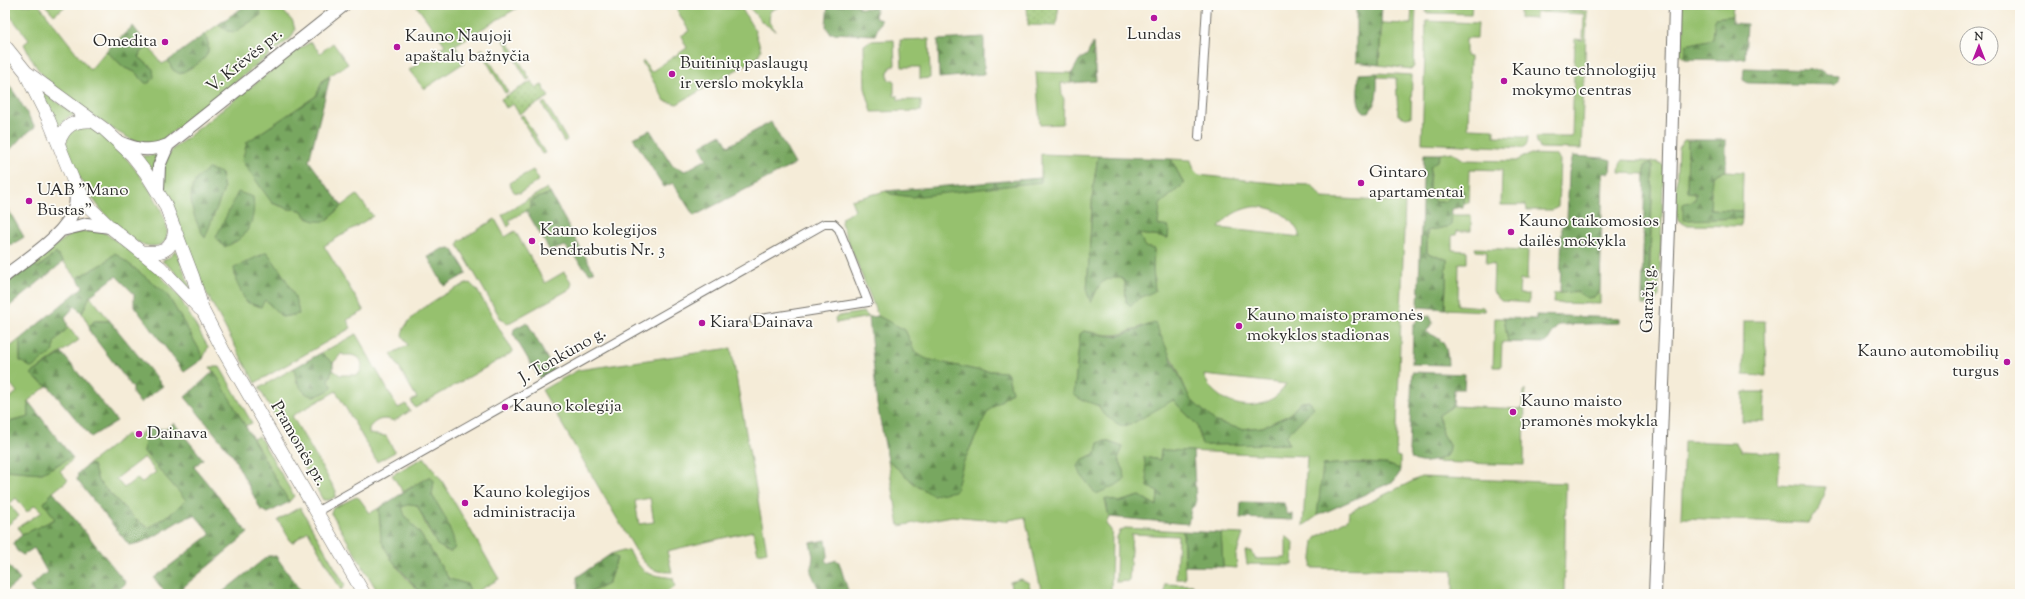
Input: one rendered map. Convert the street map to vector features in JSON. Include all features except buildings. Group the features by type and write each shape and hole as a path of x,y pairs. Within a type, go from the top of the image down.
{"main road":[{"path":"5,46 26,72 92,121"},
{"path":"26,72 58,143"},
{"path":"58,143 62,133 69,125 78,121 92,121"},
{"name":"Pramonės pr.","path":"92,121 118,141 146,173 158,190 175,229 193,277 202,311 364,594"},
{"name":"Pramonės pr.","path":"58,143 73,180 90,208 110,228 160,266 202,311"},
{"path":"142,252 155,253 164,251 170,245 175,229"}],"street":[{"name":"V. Krėvės pr.","path":"118,141 132,147 150,150 168,145 344,5"},
{"path":"1199,137 1207,5"},
{"name":"Garažų g.","path":"1655,594 1669,228 1674,5"},
{"name":"V. Krėvės pr.","path":"158,190 159,166 168,145"},
{"path":"5,276 62,230 75,207 76,197 73,180"},
{"path":"62,230 88,224 110,228"},
{"name":"J. Tonkūno g.","path":"316,512 824,224 834,224 839,229 868,302 754,320"}],"green space":[{"path":"5,5 39,5 90,70 106,51 125,68 135,72 139,77 153,69 139,57 140,52 149,47 162,64 168,61 173,70 196,63 206,56 208,50 208,43 205,34 219,24 222,28 260,8 259,5 278,5 293,22 295,30 291,38 165,138 155,143 145,144 136,142 124,136 94,117 54,87 34,63 24,44 29,40 7,12 5,13"},
{"path":"45,5 67,5 54,15"},
{"path":"246,5 259,5 261,15 235,32 227,31 219,24"},
{"path":"416,5 522,5 455,45 465,62 424,89 409,70 445,45"},
{"path":"687,5 742,9 755,31 761,50 757,58 677,104 665,101 642,62 644,61 651,72 687,48 681,36 689,31 677,10"},
{"path":"747,5 783,5 770,11 769,22 776,31 762,22"},
{"path":"828,5 858,5 859,8 876,8 875,18 881,20 875,35 830,33 826,26"},
{"path":"1027,5 1059,5 1056,26 1028,25"},
{"path":"1356,5 1382,5 1379,65 1356,62"},
{"path":"1412,5 1416,5 1414,66 1412,69 1379,65 1382,23 1411,24"},
{"path":"1426,5 1472,5 1471,14 1426,13"},
{"path":"1520,5 1525,5 1525,9 1587,11 1581,149 1540,148 1536,137 1572,137 1575,39 1583,40 1584,14 1536,12 1536,19 1520,18"},
{"path":"1680,5 1733,5 1732,16 1715,18 1713,39 1686,45 1685,59 1680,55"},
{"path":"1732,16 1732,23 1747,24 1745,58 1729,60 1685,59 1686,45 1713,39 1715,18"},
{"path":"1426,21 1478,23 1477,38 1466,38 1466,56 1470,57 1468,128 1494,129 1494,136 1528,137 1527,144 1523,148 1422,143"},
{"path":"133,26 149,47 140,52 139,57 153,69 154,77 149,83 145,83 135,72 125,68 106,51"},
{"path":"205,34 208,42 207,55 199,63 180,74 173,70 168,61"},
{"path":"505,36 530,79 527,80 502,37"},
{"path":"984,37 984,74 939,78 938,40"},
{"path":"929,39 930,78 920,79 920,67 902,67 900,40"},
{"path":"894,40 895,65 890,67 890,70 888,71 888,80 894,80 894,96 898,96 898,100 921,100 921,111 872,112 865,88 864,45 870,41"},
{"path":"311,42 320,53 333,43 348,64 323,80 316,96 247,142 272,203 289,209 301,210 308,219 327,221 342,206 357,195 373,216 324,246 364,311 347,320 351,328 255,383 200,281 164,184 164,162 174,148 297,50","holes":["208,169 221,173 224,189 217,207","265,300 299,314 282,317"]},
{"path":"1093,43 1096,81 1071,83 1072,73 1079,60 1087,55"},
{"path":"483,49 508,92 505,93 480,50"},
{"path":"1744,68 1820,70 1826,74 1839,75 1839,80 1835,85 1748,83 1743,80"},
{"path":"1036,72 1072,73 1071,83 1061,83 1062,95 1064,99 1063,124 1040,125"},
{"path":"1377,73 1412,75 1411,117 1406,118 1398,115 1396,78 1377,77"},
{"path":"1377,73 1376,98 1369,112 1364,112 1358,99 1359,74"},
{"path":"330,77 309,161 342,206 326,221 318,221 309,219 301,210 289,209 272,203 242,161 247,142 316,96 323,80"},
{"path":"5,79 35,127 22,137 5,155"},
{"path":"532,81 536,88 542,85 549,97 519,114 513,104 506,108 501,99"},
{"path":"41,92 75,115 68,117 57,128"},
{"path":"545,102 567,140 564,142 542,104"},
{"path":"523,115 545,153 542,154 520,116"},
{"path":"771,122 795,164 694,216 673,183 664,187 633,138 650,130 672,165 685,171 707,159 700,146 721,134 728,146"},
{"path":"84,126 97,132 114,145 147,185 160,207 167,226 166,240 155,246 143,245 131,239 108,218 97,205 88,192 66,151 69,134"},
{"path":"1684,140 1688,140 1687,192 1696,192 1695,200 1683,220 1742,218 1741,226 1686,225 1679,221 1675,214 1678,148"},
{"path":"1688,140 1726,140 1726,171 1712,175 1710,209 1742,211 1742,218 1683,220 1683,204 1695,200 1696,193 1687,192"},
{"path":"1452,152 1464,160 1516,161 1529,154 1556,155 1560,160 1558,207 1552,210 1527,210 1526,205 1501,205 1502,170 1470,169 1469,203 1463,203 1464,191 1445,202 1435,202 1428,193 1431,165 1438,160 1440,154"},
{"path":"1041,154 1098,156 1093,188 1087,292 1091,302 1101,283 1114,278 1121,278 1125,282 1126,302 1155,291 1153,268 1154,249 1145,247 1138,234 1168,238 1157,226 1160,204 1184,184 1171,159 1191,160 1194,170 1199,175 1282,184 1312,185 1322,198 1405,202 1396,456 1400,457 1400,469 1372,463 1324,465 1317,516 1303,526 1307,456 1161,450 1160,460 1144,457 1158,491 1157,506 1140,496 1119,502 1105,499 1109,517 1106,524 1111,530 1112,537 1111,594 1042,594 1025,517 1004,521 952,516 899,526 888,460 917,486 956,491 963,463 988,411 1012,392 1007,372 976,370 926,359 915,352 905,330 878,316 841,223 842,218 855,210 851,200 886,191 891,194 1041,182","holes":["1247,208 1268,208 1281,213 1292,223 1301,237 1219,228 1229,217","1142,326 1173,359 1190,399 1216,422 1241,429 1263,427 1289,415 1301,402 1314,407 1286,436 1289,444 1202,445 1197,425 1173,400 1165,403 1103,414 1099,406 1074,395 1080,334 1084,331 1108,335 1126,333","1204,375 1286,384 1278,395 1267,402 1255,405 1243,405 1231,402 1220,396 1210,387","1106,441 1123,447 1117,459 1124,470 1082,460 1096,453 1098,443"]},
{"path":"1424,154 1440,154 1438,160 1431,166 1429,180 1430,193 1435,202 1445,202 1459,188 1464,191 1463,207 1452,209 1451,226 1427,231 1427,253 1447,259 1445,309 1418,307"},
{"path":"158,155 154,172 152,173 142,156"},
{"path":"1098,156 1171,159 1184,184 1160,204 1158,225 1169,227 1168,238 1139,234 1145,247 1154,249 1153,268 1155,291 1138,299 1131,306 1126,302 1125,282 1121,278 1114,278 1104,281 1098,287 1091,303 1087,292 1093,188"},
{"path":"1573,156 1604,158 1611,160 1610,173 1603,173 1600,291 1593,297 1587,298 1577,292 1560,293 1562,225 1567,220 1569,172"},
{"path":"1623,160 1657,162 1664,165 1659,296 1656,302 1651,305 1642,305 1642,301 1648,303 1649,301 1653,165 1645,165 1645,174 1619,173 1620,164"},
{"path":"1650,163 1653,168 1648,303 1642,301 1645,165"},
{"path":"208,169 221,173 224,189 205,238 195,218 191,203 191,196 192,188 196,180"},
{"path":"533,170 539,180 520,193 514,192 509,183"},
{"path":"1726,171 1743,172 1742,211 1710,209 1712,174"},
{"path":"1041,178 1041,182 912,197 891,194 886,191"},
{"path":"547,188 550,193 530,201 530,209 509,220 511,224 508,227 502,215"},
{"path":"238,192 253,197 253,214 249,228 245,234 232,244 224,247 216,237"},
{"path":"550,193 594,272 589,273 565,246 550,251 526,210 530,208 530,201"},
{"path":"5,204 24,237 13,244 5,245"},
{"path":"1452,215 1471,215 1471,231 1457,231 1456,235 1452,235 1452,250 1467,251 1467,263 1459,263 1458,305 1483,307 1485,311 1445,309 1447,259 1427,253 1427,231 1451,226"},
{"path":"495,219 505,237 515,231 545,283 564,272 572,283 570,289 507,324 501,319 458,245 459,241"},
{"path":"95,230 105,233 149,264 177,293 208,347 203,359 199,349 167,294 115,253 103,264 77,278 56,253 37,268 32,262 73,233"},
{"path":"450,248 453,250 466,271 466,274 444,286 428,257 442,249"},
{"path":"1475,248 1528,250 1527,280 1520,280 1519,294 1529,294 1529,303 1501,301 1493,292 1494,264 1486,263 1487,252 1476,251"},
{"path":"176,250 192,292 172,269 162,261 171,256"},
{"path":"267,252 291,289 295,297 299,314 282,317 265,300 261,307 246,302 236,281 234,268"},
{"path":"56,253 63,262 5,310 5,294 11,289 7,283 32,262 38,268"},
{"path":"115,253 167,294 199,349 203,359 184,372 134,306 134,294 116,276 90,296 82,313 75,306 65,317 68,327 54,343 54,351 32,368 20,361 20,339 83,287 77,278 103,264"},
{"path":"470,283 477,290 513,352 415,408 411,401 417,398 391,354 408,345 402,335 405,327 419,311 441,296"},
{"path":"1600,291 1600,304 1553,303 1554,293 1578,292 1588,298 1593,297"},
{"path":"90,296 110,321 94,321 89,326 82,313"},
{"path":"863,312 869,317 836,323 835,318 839,316"},
{"path":"1536,315 1620,318 1620,323 1558,325 1546,343 1508,342 1504,318 1536,319"},
{"path":"878,316 905,330 915,352 926,359 976,370 1007,372 1012,392 988,411 963,463 956,491 933,495 917,486 888,460 877,404 869,317"},
{"path":"1421,316 1430,316 1433,323 1426,332 1444,344 1447,353 1448,365 1412,364 1413,325"},
{"path":"1495,318 1504,318 1508,342 1502,342 1501,367 1493,367"},
{"path":"94,321 110,321 163,386 140,403 133,394 133,388 90,332 89,326"},
{"path":"1744,321 1765,321 1766,376 1743,375"},
{"path":"527,322 554,371 540,379 513,334 514,329"},
{"path":"1155,323 1190,399 1216,422 1241,429 1263,427 1289,415 1301,402 1309,401 1314,407 1286,436 1289,444 1202,445 1197,425 1173,400 1130,425 1121,426 1103,414 1099,406 1080,399 1074,395 1080,334 1084,331 1118,336"},
{"path":"68,327 79,340 32,373 36,379 47,386 28,401 29,417 9,422 5,425 5,402 17,392 5,377 5,351 20,339 20,361 54,343"},
{"path":"356,334 398,408 406,404 410,411 394,421 383,419 377,421 369,428 369,434 386,436 395,452 377,462 336,391 292,416 336,491 335,497 329,500 323,500 259,388 294,368 297,383 332,386 328,380 333,370 340,375 358,375 362,366 358,357 343,355 342,353 333,363 321,353"},
{"path":"731,348 767,551 758,553 753,531 667,551 672,572 655,570 647,565 636,551 542,390 578,370","holes":["650,498 654,522 639,524 635,501"]},
{"path":"62,353 117,421 91,437 49,387 31,374"},
{"path":"321,353 333,363 333,370 328,380 332,386 331,389 320,395 313,396 305,393 299,385 294,368"},
{"path":"210,367 220,367 252,423 245,426"},
{"path":"214,371 289,502 268,513 261,510 233,456 185,397"},
{"path":"1412,372 1465,374 1464,389 1454,389 1453,406 1439,415 1442,434 1449,445 1448,455 1430,462 1421,462 1412,459 1409,451"},
{"path":"1525,390 1524,465 1434,462 1448,455 1449,445 1442,434 1439,415 1453,406 1522,409 1523,391"},
{"path":"1743,392 1765,392 1764,421 1742,421"},
{"path":"28,401 72,457 42,473 5,470 5,425 9,422 29,417"},
{"path":"174,423 203,459 194,467 248,533 175,594 166,594 154,578 211,534 195,515 178,521 148,540 129,545 77,480 78,473 87,465 93,465 98,481 135,519 149,528 174,511 186,500 144,452 146,429 166,429"},
{"path":"146,429 144,452 186,500 174,511 148,528 135,519 98,481 93,465 87,465 127,434 132,440","holes":["144,457 156,472 141,483 137,478 124,488 116,479"]},
{"path":"259,436 294,496 289,502 253,439"},
{"path":"1106,441 1123,447 1118,459 1124,470 1125,479 1115,486 1096,494 1081,475 1078,466 1082,460 1096,453 1098,443"},
{"path":"1684,441 1736,443 1741,451 1780,453 1778,484 1826,487 1818,510 1808,523 1681,518"},
{"path":"1161,450 1193,451 1196,504 1191,509 1188,524 1109,517 1105,498 1119,502 1140,496 1157,506 1158,491 1148,487 1144,457 1160,460"},
{"path":"72,457 73,459 60,471 68,480 53,492 44,503 55,519 22,535 18,527 42,512 35,505 27,512 16,498 9,504 19,516 5,527 5,470 42,473"},
{"path":"424,457 442,481 499,579 476,592 477,594 468,594 470,592 467,584 449,579 421,535 405,516 401,507 410,504 417,505 430,532 438,544 450,552 455,548 445,517 432,495 434,481 430,476 403,492 392,475"},
{"path":"1350,463 1387,464 1400,469 1399,474 1394,481 1317,516 1323,465"},
{"path":"430,476 434,481 432,495 445,517 453,537 455,548 450,552 437,545 417,505 410,504 402,507 405,516 421,535 449,579 467,584 470,592 468,594 422,594 391,559 381,540 379,508"},
{"path":"1421,477 1566,483 1564,594 1453,592 1453,570 1311,568 1314,541 1317,537 1348,519 1349,512"},
{"path":"53,492 126,583 115,594 35,594 30,587 47,572 34,548 23,555 17,551 13,543 22,535 55,519 44,503"},
{"path":"356,497 359,498 370,513 379,508 382,534 390,556 403,575 422,594 379,594 331,513 333,508"},
{"path":"1241,502 1284,503 1287,514 1293,514 1293,520 1240,518"},
{"path":"300,507 345,585 341,590 308,531 292,543 278,520"},
{"path":"1125,528 1183,531 1185,579 1176,579 1178,536 1132,534 1129,581 1116,582 1117,537 1120,531"},
{"path":"1183,531 1221,533 1223,567 1185,566"},
{"path":"1221,533 1243,534 1236,556 1237,568 1223,567"},
{"path":"1286,536 1294,543 1293,565 1247,564 1245,551 1252,551 1255,559 1286,558"},
{"path":"826,540 828,555 825,560 828,563 836,560 839,562 849,594 821,594 811,572 813,556 810,543"},
{"path":"623,550 629,551 646,572 673,578 675,587 662,594 587,594 608,584 617,559 611,554"},
{"path":"611,554 617,558 608,584 587,594 578,594 577,577"},
{"path":"268,556 276,556 301,592 299,594 220,594"},
{"path":"5,561 20,580 5,592"},
{"path":"1021,579 1029,583 1031,594 1012,594 1010,582"},
{"path":"1165,584 1193,585 1192,594 1165,594"}],"place":[{"name":"Lundas","path":"1154,18"},
{"name":"Omedita","path":"165,42"},
{"name":"Kauno Naujoji apaštalų bažnyčia","path":"397,47"},
{"name":"Buitinių paslaugų ir verslo mokykla","path":"672,74"},
{"name":"Kauno technologijų mokymo centras","path":"1504,81"},
{"name":"Gintaro apartamentai","path":"1361,183"},
{"name":"UAB \"Mano Būstas\"","path":"29,201"},
{"name":"Kauno taikomosios dailės mokykla","path":"1511,232"},
{"name":"Kauno kolegijos bendrabutis Nr. 3","path":"532,241"},
{"name":"Kiara Dainava","path":"702,323"},
{"name":"Kauno maisto pramonės mokyklos stadionas","path":"1239,326"},
{"name":"Kauno automobilių turgus","path":"2007,362"},
{"name":"Kauno kolegija","path":"505,407"},
{"name":"Kauno maisto pramonės mokykla","path":"1513,412"},
{"name":"Dainava","path":"139,434"},
{"name":"Kauno kolegijos administracija","path":"465,503"}]}
